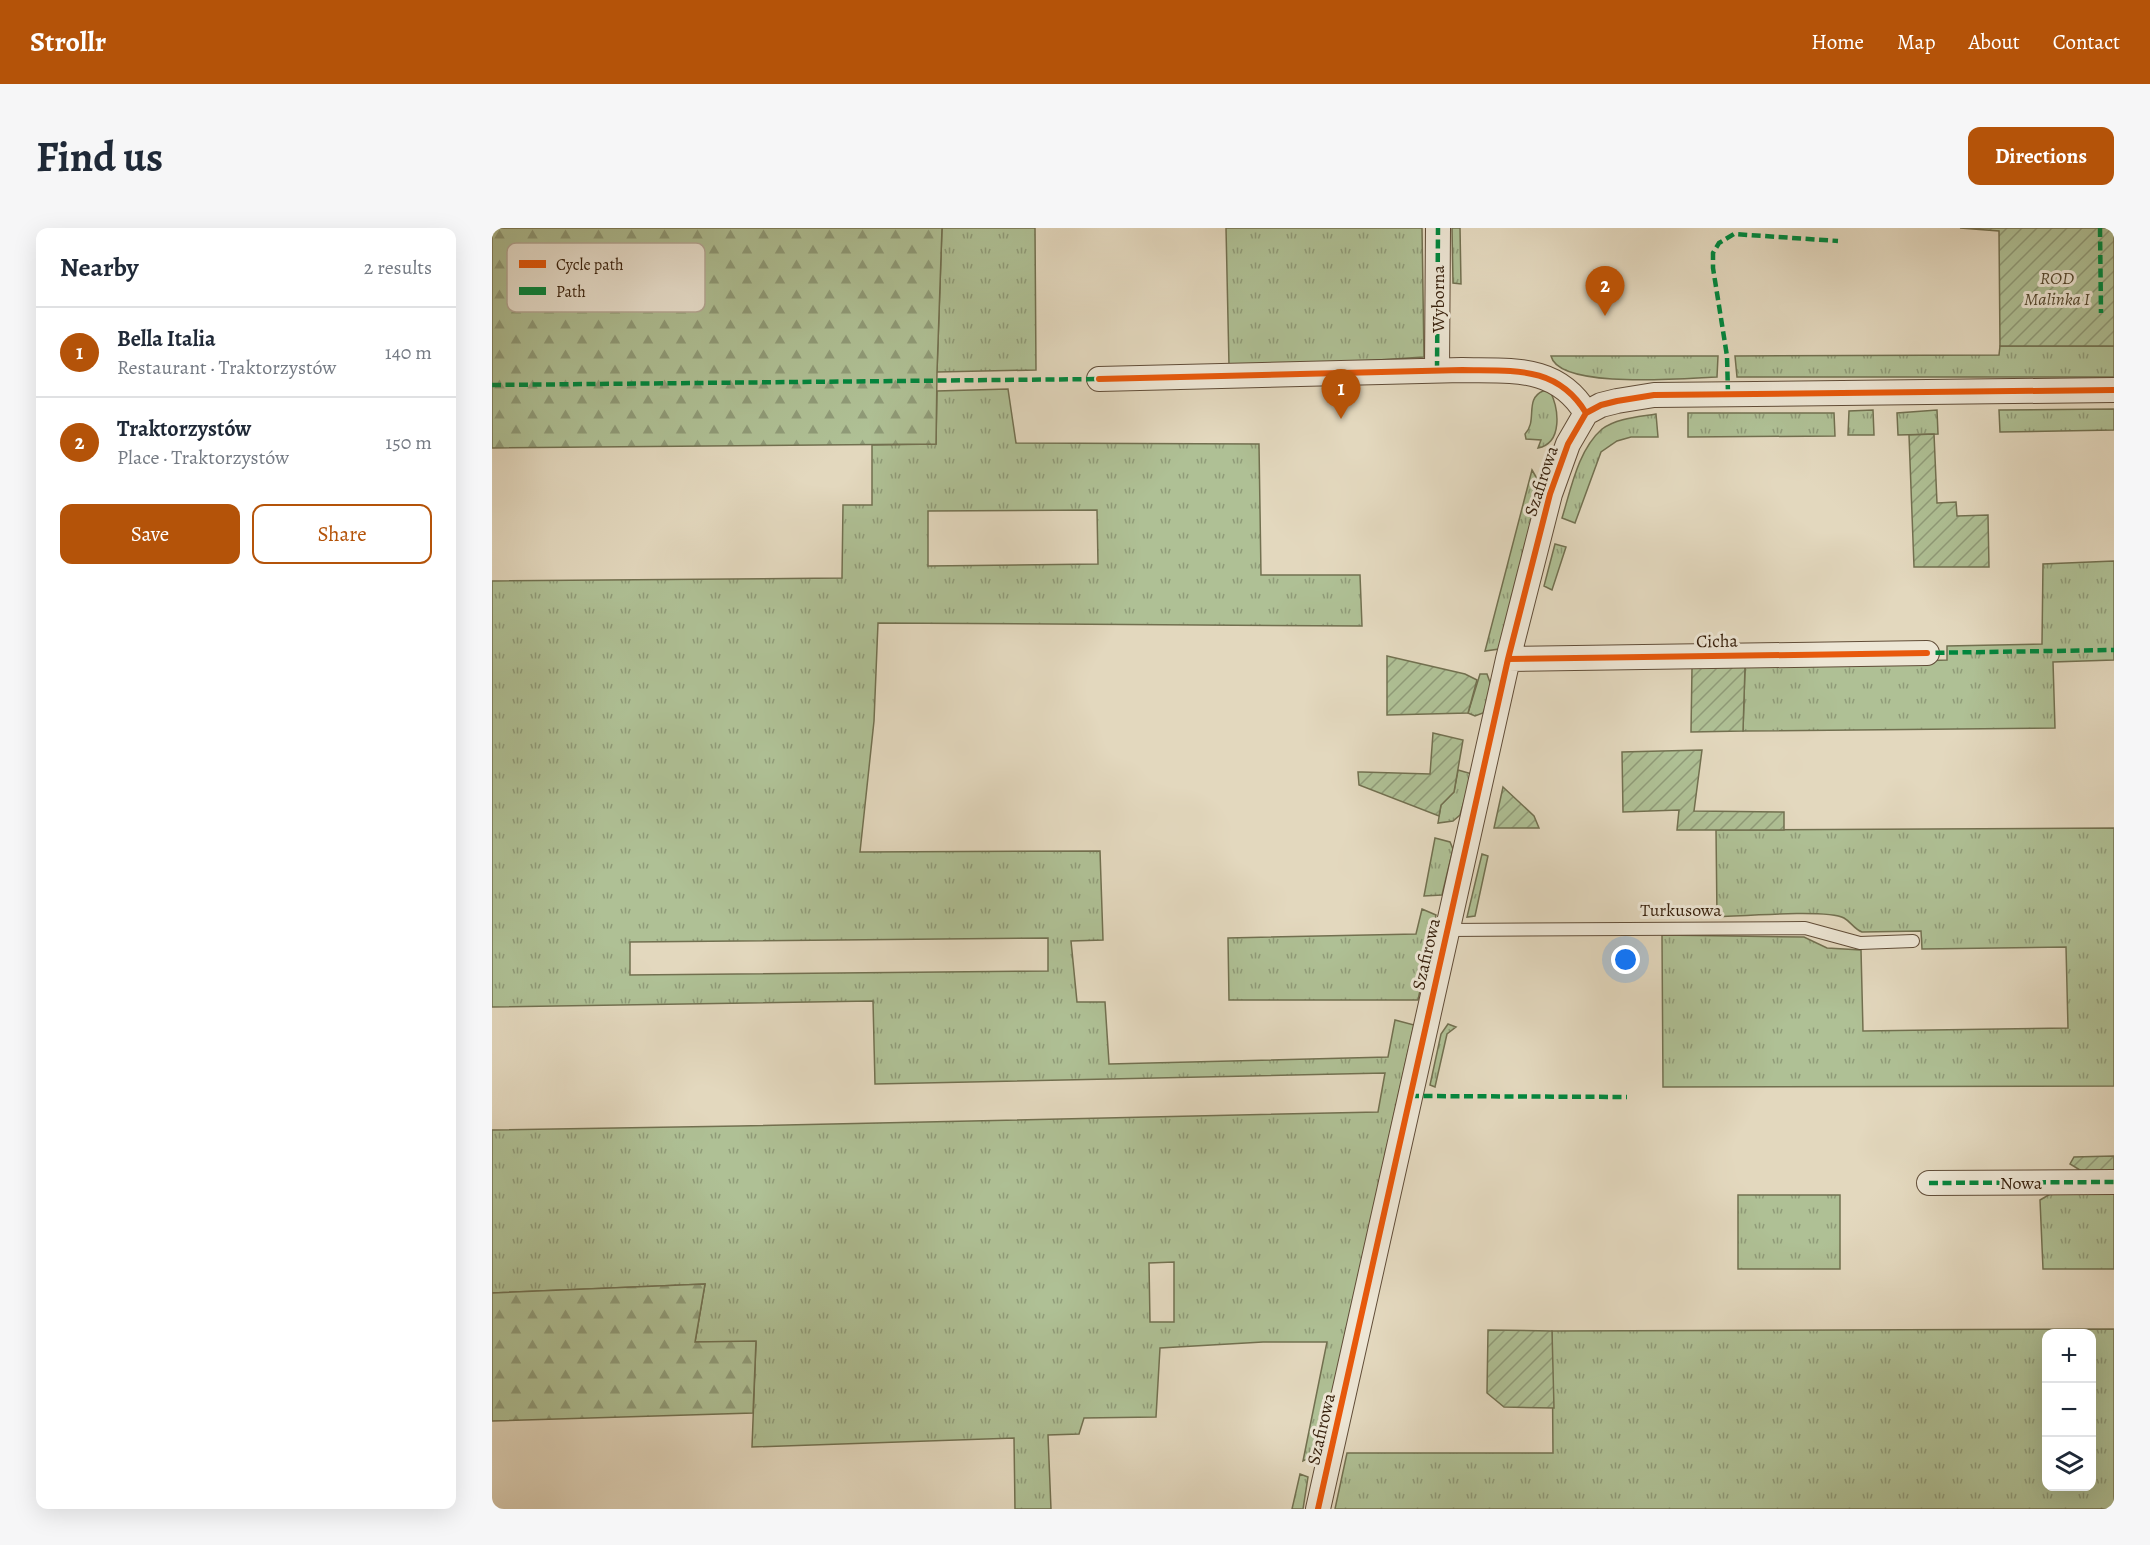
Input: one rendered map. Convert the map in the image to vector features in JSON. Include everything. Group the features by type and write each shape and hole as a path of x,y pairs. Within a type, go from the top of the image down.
{"street":[{"name":"Wyborna","path":"1437,370 1438,228"},
{"path":"1099,379 1437,370 1532,373 1546,377 1569,392 1579,401 1586,413 1601,405 1633,397 1654,395 2114,390"},
{"name":"Szafirowa","path":"1318,1509 1508,659 1550,494 1568,444 1586,413"},
{"name":"Cicha","path":"1508,659 1927,653"},
{"name":"Nowa","path":"1929,1183 2114,1182"}],"lane":[{"name":"Turkusowa","path":"1447,930 1805,927 1860,943 1913,941"}],"green space":[{"path":"492,228 942,228 936,444 492,448"},
{"path":"942,228 1035,228 1036,370 937,372"},
{"path":"1226,228 1422,228 1424,357 1332,363 1229,365"},
{"path":"1452,228 1460,228 1461,284 1453,283"},
{"name":"ROD Malinka I","path":"1960,228 2114,228 2114,346 2000,346 1999,231"},
{"path":"2000,346 2114,346 2114,377 1737,377 1735,356 1999,355"},
{"path":"1551,356 1718,356 1717,377 1653,380 1599,378 1576,374 1559,367"},
{"path":"1008,389 1016,443 1259,444 1261,575 1360,575 1362,626 878,623 874,721 860,852 1100,851 1103,940 1071,941 1077,1002 1105,1002 1109,1064 1388,1057 1395,1020 1414,1025 1321,1444 1317,1454 1303,1461 1327,1342 1263,1342 1160,1348 1156,1417 1084,1418 1079,1434 1048,1435 1051,1509 1015,1509 1014,1438 752,1447 756,1342 695,1342 705,1284 492,1293 492,1130 1378,1112 1385,1073 875,1084 873,1001 492,1007 492,581 842,578 843,505 872,505 872,445 936,444 937,391","holes":["1097,510 1098,564 928,566 928,511","1048,938 1048,971 630,975 630,942","1174,1262 1174,1322 1150,1322 1149,1263"]},
{"path":"1543,391 1550,391 1553,398 1557,424 1552,440 1538,448 1541,440 1526,439 1525,434 1531,423 1534,399"},
{"path":"2114,409 2114,430 2000,432 1999,410"},
{"path":"1873,410 1874,435 1848,435 1849,411"},
{"path":"1937,410 1938,434 1898,435 1897,413"},
{"path":"1688,413 1834,413 1835,436 1688,437"},
{"path":"1656,414 1658,437 1631,437 1617,441 1601,452 1575,523 1562,518 1581,459 1602,429 1628,418"},
{"path":"1934,434 1937,503 1956,502 1957,516 1988,515 1989,567 1914,567 1909,435"},
{"path":"1532,470 1539,482 1539,490 1499,649 1485,651"},
{"path":"1555,544 1566,547 1552,590 1544,586"},
{"path":"2114,561 2114,660 2053,662 2055,728 1743,731 1745,667 1947,660 1947,646 2042,644 2043,564"},
{"path":"1387,656 1465,674 1477,680 1468,713 1387,715"},
{"path":"1745,667 1743,731 1691,732 1692,668"},
{"path":"1480,674 1487,674 1492,688 1483,713 1475,716 1468,713"},
{"path":"1433,733 1463,740 1454,792 1441,805 1439,816 1359,785 1358,772 1430,774"},
{"path":"1702,750 1694,811 1784,812 1784,830 1677,830 1679,810 1623,812 1622,752"},
{"path":"1458,770 1472,774 1460,815 1453,821 1438,823 1441,805 1454,792"},
{"path":"1503,787 1534,816 1539,828 1494,828"},
{"path":"2114,828 2114,1086 1663,1087 1662,935 1804,937 1827,948 1861,950 1863,1031 2068,1028 2066,947 1922,949 1921,931 1862,932 1844,918 1835,915 1803,913 1717,917 1716,830"},
{"path":"1435,838 1450,842 1453,849 1442,895 1424,896"},
{"path":"1482,854 1488,856 1475,916 1467,917"},
{"path":"1422,909 1436,915 1418,1000 1229,1000 1228,938 1416,934"},
{"path":"1448,1024 1456,1027 1447,1034 1435,1087 1430,1085 1441,1034"},
{"path":"2114,1156 2114,1174 2088,1175 2070,1164 2074,1157"},
{"path":"2052,1193 2114,1193 2114,1269 2043,1269 2040,1200"},
{"path":"1738,1195 1840,1195 1840,1269 1738,1269"},
{"path":"705,1284 695,1342 756,1341 753,1413 492,1421 492,1293"},
{"path":"2042,1329 2042,1491 2096,1491 2096,1329 2114,1329 2114,1509 1335,1509 1347,1453 1553,1453 1552,1331"},
{"path":"1488,1330 1552,1331 1554,1408 1504,1407 1487,1393"},
{"path":"1300,1474 1308,1477 1303,1509 1292,1509"}],"marked path":[{"path":"1437,370 1438,228"},
{"path":"2100,228 2101,313"},
{"path":"1728,394 1727,356 1713,268 1713,253 1719,243 1734,234 1838,241"},
{"path":"492,385 1099,379"},
{"path":"1922,653 2114,650"},
{"path":"1410,1096 1627,1097"},
{"path":"1929,1183 2114,1182"}],"cycle path":[{"path":"1099,379 1462,370 1516,371 1532,374 1561,386 1574,397 1586,413"},
{"path":"1318,1509 1508,659 1550,494 1568,444 1586,413 1601,405 1654,395 2114,390"},
{"path":"1508,659 1927,653"}],"place":[{"name":"Traktorzystów","path":"1605,316"},
{"name":"Bella Italia","path":"1341,419"}]}
